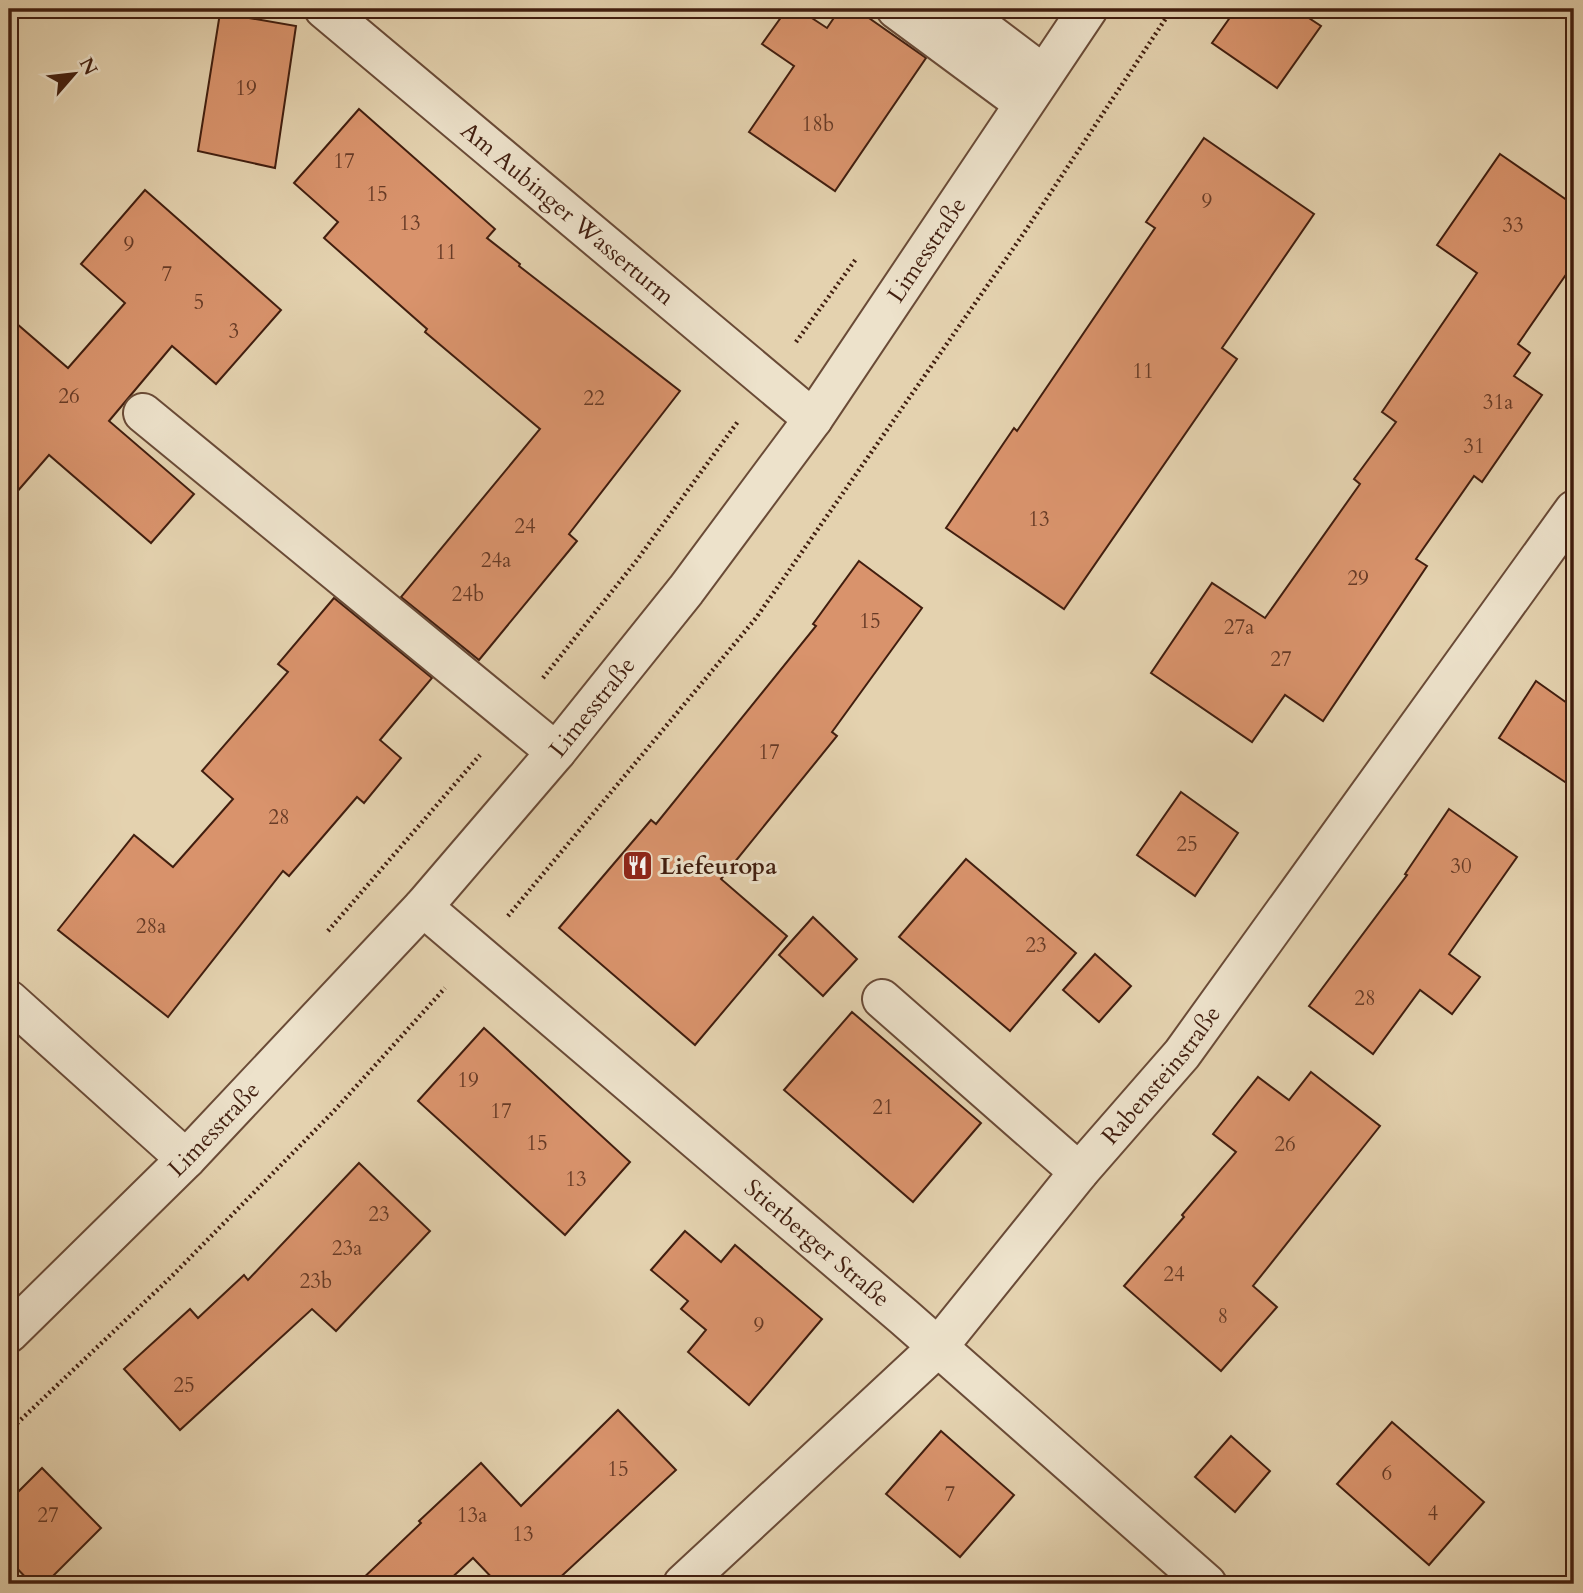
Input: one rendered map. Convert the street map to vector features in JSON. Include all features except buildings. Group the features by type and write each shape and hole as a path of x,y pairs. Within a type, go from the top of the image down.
{"street":[{"name":"Am Aubinger Wasserturm","path":"324,9 813,419"},
{"path":"896,9 1033,89"},
{"path":"957,9 1033,89"},
{"name":"Limesstraße","path":"9,1334 186,1159 423,907 556,752 686,590 813,419 1088,9"},
{"path":"144,413 556,752"},
{"name":"Rabensteinstraße","path":"683,1584 938,1347 1079,1172 1182,1054 1574,510"},
{"name":"Stierberger Straße","path":"423,907 938,1347 1208,1584"},
{"path":"882,999 1079,1172"},
{"path":"9,1000 186,1159"}],"path":[{"path":"9,18 17,9"},
{"path":"324,935 512,717 637,560 857,258"}],"place":[{"name":"Liefeuropa","path":"637,866"}]}
